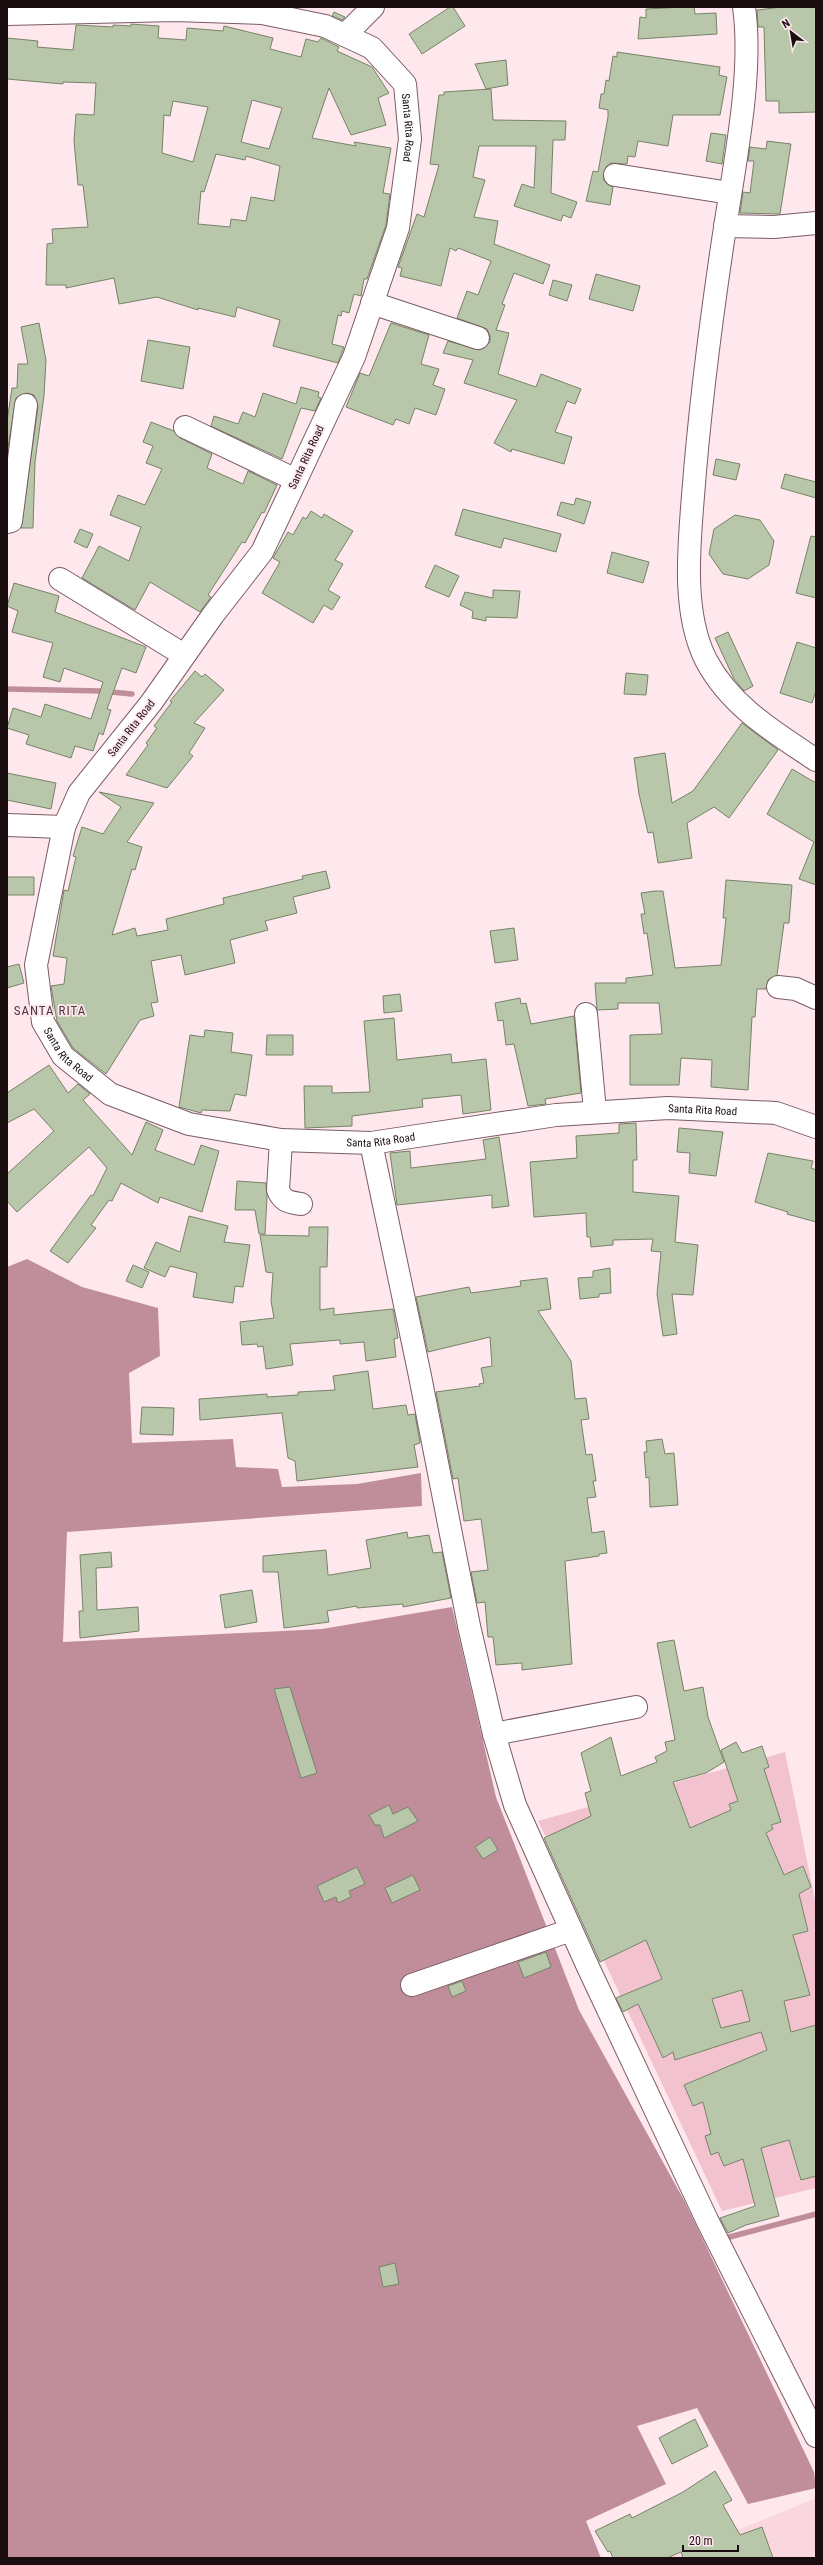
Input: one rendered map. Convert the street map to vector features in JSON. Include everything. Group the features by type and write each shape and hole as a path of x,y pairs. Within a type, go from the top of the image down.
{"street":[{"path":"345,35 373,7"},
{"path":"744,7 748,32 740,127 699,420 688,559 692,614 706,659 730,696 767,727 816,760"},
{"name":"Santa Rita Road","path":"7,14 175,10 262,13 326,26 372,48 404,84 410,139 399,221 354,357 262,552 212,615 151,703 79,792 64,827 36,965 43,1022 63,1056 110,1094 189,1124 281,1140 371,1143 595,1111 668,1108 776,1113 816,1127"},
{"path":"615,175 730,193"},
{"path":"725,226 774,228 816,223"},
{"path":"372,303 478,338"},
{"path":"7,522 11,522 26,405"},
{"path":"185,427 296,480"},
{"path":"60,579 184,655"},
{"path":"7,825 64,827"},
{"path":"778,987 796,989 816,998"},
{"path":"586,1014 595,1111"},
{"path":"281,1140 278,1190 287,1202 301,1204"},
{"path":"371,1143 422,1384 469,1626 494,1734 515,1805 571,1930 708,2222 816,2436"},
{"path":"494,1734 636,1706"},
{"path":"412,1985 571,1930"}],"shaded area":[{"path":"27,1259 82,1287 158,1308 160,1356 129,1373 132,1443 233,1439 236,1467 278,1469 282,1487 357,1484 421,1473 422,1506 67,1532 63,1642 322,1629 452,1607 496,1797 579,2010 685,2202 814,2472 816,2488 748,2504 697,2408 637,2426 666,2484 586,2521 601,2558 7,2558 7,1267"},
{"path":"785,1752 816,1905 816,2188 722,2211 538,1821"},
{"path":"816,2498 816,2558 670,2558"}],"building":[{"path":"450,7 453,7 465,26 422,54 409,34"},
{"path":"694,7 695,14 716,13 717,34 638,39 640,17 646,18 646,9"},
{"path":"782,7 816,7 816,112 779,113 779,101 766,101 764,27 758,27 757,10"},
{"path":"334,12 345,17 342,20 332,16"},
{"path":"131,24 159,26 158,38 186,40 187,28 223,31 224,26 273,38 270,49 301,57 306,39 318,42 321,38 339,47 337,51 372,67 389,93 378,98 386,125 351,135 329,88 312,138 356,146 354,142 391,148 383,193 390,194 386,225 367,279 364,279 361,296 354,294 349,313 342,311 341,316 338,315 332,344 344,347 338,363 273,346 280,320 237,307 235,317 198,308 198,310 157,297 119,304 114,278 66,288 66,285 46,285 47,244 53,243 52,229 88,227 83,185 78,185 74,141 76,114 94,115 96,83 63,82 63,84 7,79 7,38 38,41 37,47 73,50 76,25 113,27 113,25 131,26","holes":["252,100 282,108 269,149 241,142","173,101 208,107 193,162 162,153 164,115 170,116","216,154 245,160 246,156 280,166 274,201 251,197 246,221 231,219 230,227 198,224 201,191 204,192"]},
{"path":"617,52 720,67 719,75 727,77 720,115 673,115 668,146 638,141 635,157 628,156 627,164 611,163 606,167 603,179 607,184 613,187 610,205 586,201 593,171 598,172 608,117 608,110 599,108 601,94 604,94 606,80 609,81 613,56 617,57"},
{"path":"506,60 508,85 486,89 475,64"},
{"path":"491,89 493,120 566,121 565,140 553,140 551,193 577,202 571,218 563,215 561,221 514,206 522,184 534,188 536,146 479,146 473,177 485,180 474,217 498,221 494,244 550,265 543,284 514,273 502,304 505,305 496,330 509,333 498,374 536,387 541,374 581,389 575,404 567,401 555,432 572,437 564,464 512,449 511,452 494,443 517,400 464,383 473,360 443,353 448,341 480,350 490,342 490,336 487,329 457,318 467,291 478,295 491,261 458,248 456,251 450,248 441,286 400,276 402,268 398,267 417,214 424,217 439,165 430,164 439,95 444,95 444,92"},
{"path":"711,133 726,135 722,164 706,161"},
{"path":"767,141 791,144 780,214 740,213 743,192 750,193 754,161 748,161 750,147 766,149"},
{"path":"596,274 640,286 633,311 589,299"},
{"path":"553,280 572,285 567,301 549,295"},
{"path":"39,323 46,360 44,396 35,462 33,528 21,528 38,407 34,395 27,393 16,398 7,454 7,421 12,388 17,388 18,364 28,364 21,327"},
{"path":"391,323 429,335 421,364 439,369 433,385 445,389 436,415 415,408 409,424 396,419 393,425 346,407 360,373 369,376"},
{"path":"148,340 190,347 183,389 141,381"},
{"path":"301,387 319,392 318,397 321,398 315,411 301,408 282,459 211,426 214,416 238,424 243,412 255,417 263,393 296,404"},
{"path":"151,422 174,431 180,438 212,454 207,468 243,484 248,471 277,485 264,513 262,512 245,543 242,542 208,595 211,597 200,612 150,582 135,610 82,578 99,546 129,561 141,527 110,515 118,495 145,505 162,469 146,463 153,446 143,442"},
{"path":"716,459 740,464 736,480 713,475"},
{"path":"785,474 816,482 816,498 781,488"},
{"path":"576,498 591,502 584,524 557,515 561,502 574,505"},
{"path":"463,509 561,534 556,552 504,538 501,548 455,535"},
{"path":"311,511 322,518 324,514 353,531 335,560 343,564 328,590 340,597 332,610 324,605 313,623 262,593 280,562 273,558 288,532 293,535 303,517 306,519"},
{"path":"735,515 760,520 774,541 769,565 748,579 723,574 709,554 714,529"},
{"path":"80,529 93,534 87,548 74,542"},
{"path":"811,536 816,537 816,598 796,593"},
{"path":"612,552 649,562 643,583 607,573"},
{"path":"435,565 459,576 449,597 425,587"},
{"path":"14,583 59,596 55,612 146,647 136,673 122,668 107,709 111,710 103,735 99,733 93,751 75,746 71,758 26,744 29,735 7,728 13,708 41,717 45,704 91,719 103,682 64,668 60,682 43,677 53,643 12,632 18,611 7,606"},
{"path":"493,590 520,591 517,618 486,617 486,621 472,618 473,611 460,605 465,592 493,598"},
{"path":"728,632 753,686 744,691 734,679 715,638"},
{"path":"797,642 816,648 816,691 812,703 780,693"},
{"path":"195,671 202,677 205,674 224,690 194,723 205,728 189,753 193,756 167,788 126,775 148,745 146,743 157,728 154,726 172,702 170,701"},
{"path":"626,673 648,675 646,695 624,694"},
{"path":"742,723 778,750 729,818 714,807 687,823 692,858 658,863 653,832 648,833 639,794 634,758 665,753 672,803 693,791"},
{"path":"792,769 816,783 816,885 799,879 814,842 767,814"},
{"path":"7,773 56,783 51,809 7,800"},
{"path":"99,792 154,803 127,842 142,847 135,870 132,869 112,935 135,928 137,936 168,930 166,919 224,904 223,898 303,879 302,876 326,871 330,888 293,897 297,913 265,921 268,930 230,940 235,963 185,975 181,955 151,961 158,1002 151,1003 154,1016 140,1020 106,1074 73,1048 57,1021 51,986 64,984 67,958 53,956 64,890 68,891 76,857 73,856 82,827 103,834 121,807"},
{"path":"7,877 34,877 34,895 7,895"},
{"path":"726,880 792,885 789,923 784,923 777,975 768,980 766,989 757,989 755,1017 752,1017 748,1090 711,1087 712,1060 681,1058 679,1085 630,1085 630,1035 662,1034 659,1003 618,1003 618,1009 597,1010 595,983 626,983 626,978 653,975 647,933 644,934 641,914 645,914 641,893 655,891 663,891 675,968 721,965 726,918 723,918"},
{"path":"514,928 518,960 495,963 490,931"},
{"path":"19,964 24,983 7,988 7,967"},
{"path":"400,994 402,1011 384,1013 383,996"},
{"path":"520,998 521,1004 526,1003 531,1024 574,1016 581,1093 545,1099 546,1104 528,1106 514,1044 506,1045 503,1020 498,1021 495,1003"},
{"path":"394,1018 397,1060 451,1054 452,1063 486,1059 491,1110 463,1114 461,1095 422,1099 423,1107 352,1116 352,1126 305,1128 304,1086 332,1086 332,1093 370,1092 364,1021"},
{"path":"205,1030 233,1033 231,1052 252,1055 246,1096 235,1094 230,1111 202,1110 201,1113 179,1107 190,1035 204,1037"},
{"path":"267,1035 293,1035 293,1055 266,1055"},
{"path":"49,1065 68,1093 78,1084 90,1094 83,1100 132,1155 146,1122 163,1130 155,1150 194,1165 201,1145 219,1151 202,1212 160,1197 158,1203 121,1183 112,1201 109,1200 91,1225 96,1228 68,1263 50,1251 91,1195 93,1196 107,1168 89,1147 17,1212 7,1201 7,1174 54,1131 34,1109 7,1123 7,1093"},
{"path":"636,1123 637,1160 633,1160 633,1192 679,1196 675,1242 698,1245 693,1295 672,1294 677,1334 663,1336 657,1294 661,1252 651,1251 653,1239 613,1240 613,1245 591,1247 590,1237 587,1237 586,1213 534,1217 530,1162 577,1158 576,1136 619,1133 619,1124"},
{"path":"679,1128 723,1132 716,1176 689,1173 690,1153 677,1152"},
{"path":"499,1137 509,1206 492,1208 492,1195 397,1205 390,1153 410,1151 411,1168 486,1159 483,1140"},
{"path":"768,1153 813,1161 811,1168 816,1170 816,1222 787,1214 788,1212 755,1202"},
{"path":"237,1181 266,1183 267,1197 265,1234 259,1234 255,1210 235,1210"},
{"path":"189,1216 228,1226 224,1242 250,1245 243,1287 235,1286 233,1303 193,1297 197,1273 170,1266 165,1277 144,1268 156,1242 180,1252"},
{"path":"309,1227 328,1227 327,1267 320,1267 320,1310 334,1308 334,1315 393,1309 398,1338 394,1339 396,1357 366,1361 364,1342 340,1344 340,1340 290,1344 293,1365 266,1369 263,1346 258,1347 257,1344 242,1345 240,1322 274,1318 271,1301 273,1273 266,1272 260,1235 309,1236"},
{"path":"133,1265 149,1272 142,1288 126,1281"},
{"path":"610,1268 611,1293 599,1294 599,1297 580,1299 578,1278 593,1277 593,1271"},
{"path":"547,1278 551,1309 538,1311 571,1361 575,1399 586,1398 589,1419 581,1420 586,1455 592,1454 596,1481 593,1481 596,1497 587,1498 592,1533 604,1531 607,1553 599,1554 599,1556 565,1561 572,1664 522,1670 522,1663 496,1665 493,1637 488,1637 485,1602 477,1603 471,1572 488,1570 481,1519 464,1521 458,1478 453,1479 436,1392 480,1386 479,1384 484,1383 481,1368 492,1366 490,1337 428,1352 416,1297 469,1287 471,1293 521,1286 520,1281"},
{"path":"368,1371 373,1409 406,1405 408,1415 415,1414 420,1443 414,1445 418,1467 297,1481 295,1461 288,1458 282,1413 200,1420 199,1399 267,1394 267,1397 298,1395 298,1392 335,1390 333,1376"},
{"path":"142,1407 174,1408 173,1435 140,1434"},
{"path":"662,1439 665,1454 674,1453 678,1505 650,1507 649,1477 646,1478 644,1452 647,1452 646,1441"},
{"path":"407,1532 408,1538 429,1535 433,1553 442,1552 451,1598 403,1607 403,1604 357,1608 357,1606 327,1611 329,1622 284,1628 278,1572 263,1572 263,1556 326,1550 328,1575 330,1575 371,1568 366,1540"},
{"path":"111,1552 112,1567 96,1568 97,1610 138,1607 139,1631 80,1638 79,1611 83,1611 80,1555"},
{"path":"252,1590 257,1622 225,1628 220,1595"},
{"path":"674,1640 684,1691 703,1687 708,1717 724,1762 706,1773 673,1782 690,1828 731,1810 729,1804 738,1801 721,1750 736,1742 742,1753 762,1746 769,1767 764,1769 781,1822 771,1825 773,1829 766,1833 784,1875 803,1866 811,1887 799,1894 808,1931 793,1935 810,1995 784,2001 791,2032 816,2025 816,2176 801,2180 789,2140 761,2148 779,2216 746,2225 728,2233 720,2218 755,2206 743,2159 724,2166 718,2152 711,2155 705,2136 711,2134 703,2102 693,2106 684,2085 767,2050 761,2032 675,2060 673,2052 663,2058 638,2004 623,2012 616,1998 662,1979 646,1940 600,1962 544,1838 591,1816 585,1793 591,1791 581,1753 611,1737 621,1776 657,1762 655,1757 667,1751 665,1742 675,1740 657,1643","holes":["742,1990 750,2021 721,2028 712,1999"]},
{"path":"290,1687 317,1773 301,1778 274,1689"},
{"path":"389,1805 393,1814 408,1807 418,1821 384,1838 380,1825 375,1825 369,1815"},
{"path":"490,1837 498,1850 483,1859 475,1847"},
{"path":"357,1867 365,1884 349,1891 351,1897 338,1903 336,1897 324,1902 317,1886"},
{"path":"413,1875 420,1890 392,1903 385,1888"},
{"path":"546,1952 551,1967 524,1978 518,1962"},
{"path":"462,1981 466,1991 452,1997 448,1986"},
{"path":"395,2263 399,2284 383,2287 379,2267"},
{"path":"695,2419 708,2446 672,2464 659,2438"},
{"path":"715,2471 732,2500 723,2505 740,2535 762,2527 773,2558 683,2558 681,2552 667,2558 613,2558 610,2551 608,2552 595,2531 630,2514 632,2518 683,2492"}],"waterway":[{"path":"7,689 101,691 132,694"},
{"path":"722,2239 816,2214"}],"district":[{"name":"SANTA RITA","path":"50,1010"}]}
